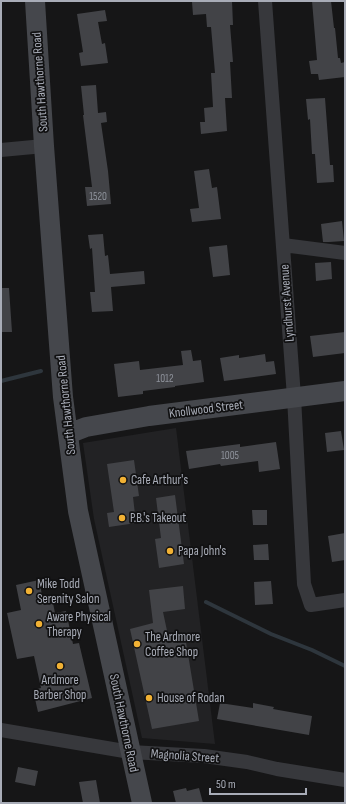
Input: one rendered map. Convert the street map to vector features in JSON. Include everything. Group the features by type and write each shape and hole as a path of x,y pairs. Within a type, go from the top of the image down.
{"main road":[{"name":"South Hawthorne Road","path":"35,1 44,146 63,397 78,511 142,803"},
{"name":"Knollwood Street","path":"68,434 86,427 149,416 345,391"}],"street":[{"name":"Lyndhurst Avenue","path":"265,1 294,397 304,584 311,604 345,600"},
{"path":"1,150 44,146"},
{"path":"282,246 345,252"},
{"name":"Magnolia Street","path":"1,730 130,752 211,757 247,762 277,769 345,780"}],"shaded area":[{"path":"176,428 215,744 142,738 94,519 83,443"}],"building":[{"path":"232,1 233,25 230,25 233,62 230,62 232,98 225,98 227,131 201,134 200,122 205,122 204,108 213,107 211,73 215,73 211,27 207,27 206,14 193,15 192,2"},
{"path":"312,1 331,1 338,58 340,58 341,63 345,62 345,77 319,80 318,74 311,74 309,61 317,60"},
{"path":"105,10 107,21 98,22 102,44 105,43 108,63 81,66 79,53 83,52 77,14"},
{"path":"96,85 98,113 106,112 107,122 101,123 111,204 87,206 85,187 92,187 81,86"},
{"path":"325,98 330,165 333,165 334,182 317,183 315,154 312,154 310,119 308,120 306,99"},
{"path":"209,169 212,188 217,187 221,219 192,222 190,209 199,208 194,171"},
{"path":"342,221 344,241 323,242 321,224"},
{"path":"103,234 105,256 108,255 110,274 144,271 145,284 111,287 113,311 92,312 90,292 95,292 92,248 90,249 88,235"},
{"path":"227,245 230,275 213,277 209,247"},
{"path":"331,262 332,279 316,281 315,263"},
{"path":"1,288 9,288 12,332 1,332"},
{"path":"345,332 345,353 313,357 310,336"},
{"path":"191,350 193,361 201,360 204,382 143,391 143,394 118,397 114,364 139,361 140,370 183,365 181,351"},
{"path":"265,354 266,362 274,361 276,374 224,381 220,358 239,355 239,358"},
{"path":"341,431 344,450 327,452 325,433"},
{"path":"276,442 280,469 259,472 258,461 221,466 220,464 189,469 186,451 240,444 240,447"},
{"path":"134,460 139,496 133,497 136,523 109,527 107,513 114,512 107,464"},
{"path":"175,495 184,564 159,568 155,539 161,538 156,498"},
{"path":"252,510 267,510 267,525 253,525"},
{"path":"345,533 345,560 332,562 328,536"},
{"path":"268,544 269,560 254,560 253,545"},
{"path":"39,580 44,605 53,603 55,613 66,611 73,644 79,643 92,698 38,712 33,690 41,688 34,656 17,659 7,613 21,610 16,585"},
{"path":"271,581 273,604 255,605 254,582"},
{"path":"183,586 185,609 163,612 169,640 185,636 199,721 152,729 130,629 153,623 149,590"},
{"path":"220,703 253,708 253,703 274,707 273,709 312,716 309,735 217,719"},
{"path":"18,767 38,771 35,786 15,782"},
{"path":"96,780 100,803 83,803 79,782"},
{"path":"186,788 187,791 199,788 203,803 176,803 173,791"}],"waterway":[{"path":"1,381 41,371"},
{"path":"206,602 271,634 312,650 345,666"}],"place":[{"name":"Cafe Arthur's","path":"123,480"},
{"name":"P.B.'s Takeout","path":"122,518"},
{"name":"Papa John's","path":"170,551"},
{"name":"Mike Todd Serenity Salon","path":"29,591"},
{"name":"Aware Physical Therapy","path":"39,624"},
{"name":"The Ardmore Coffee Shop","path":"137,644"},
{"name":"Ardmore Barber Shop","path":"60,666"},
{"name":"House of Rodan","path":"149,698"}]}
